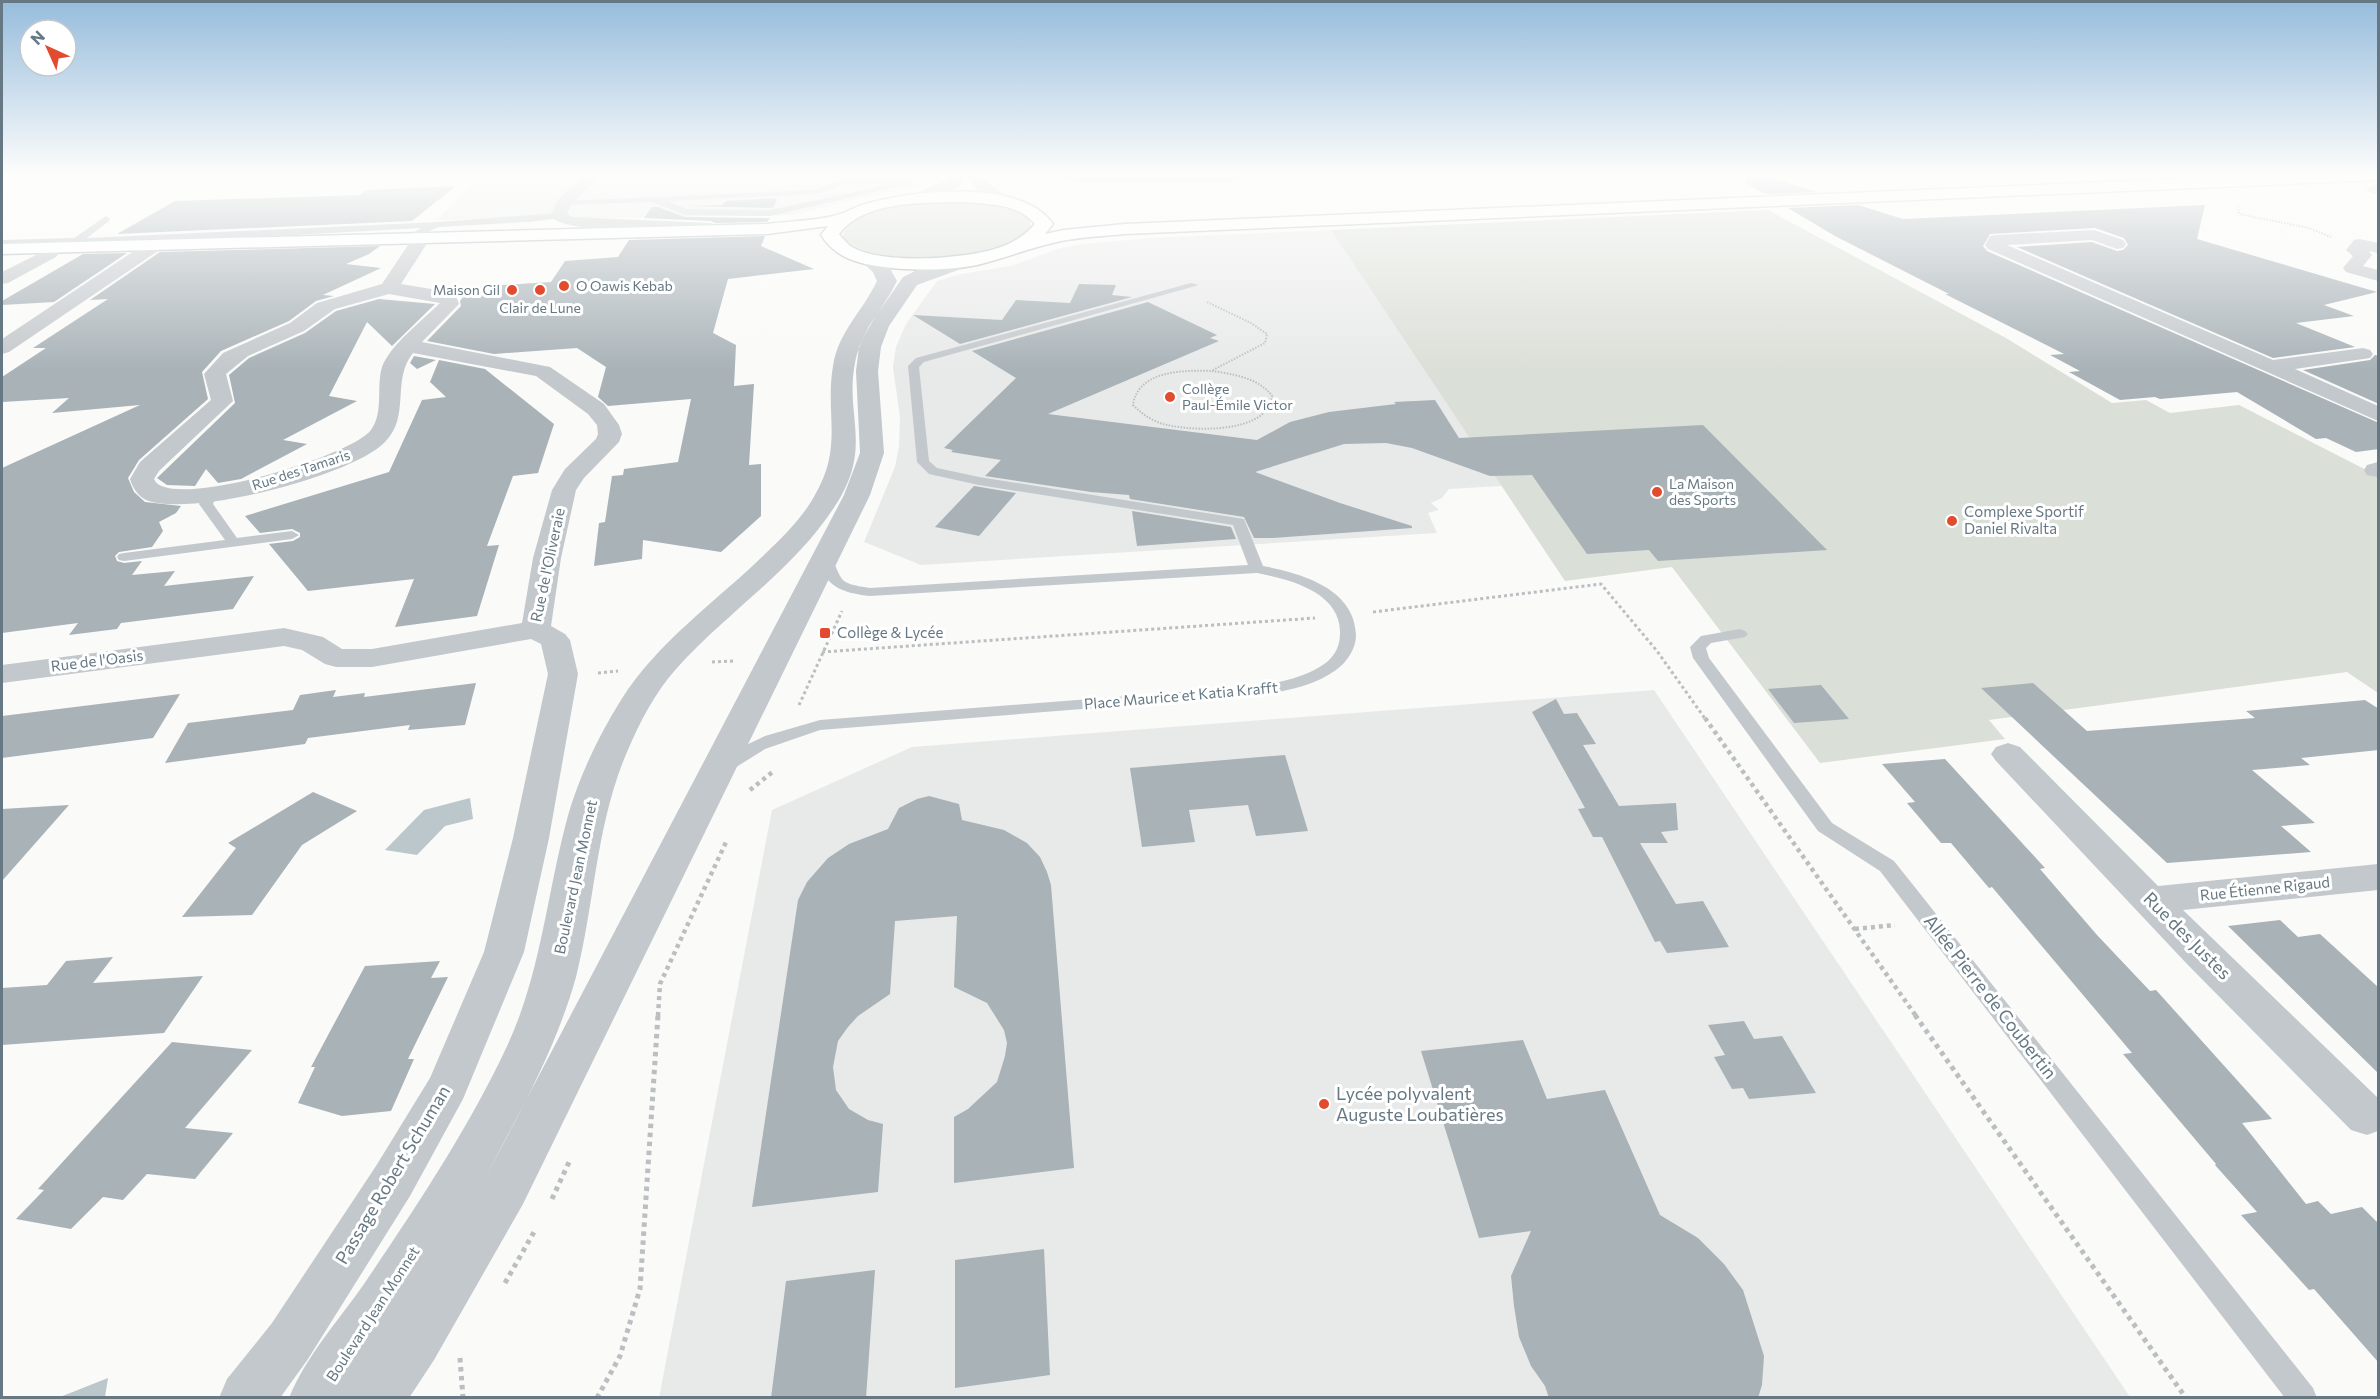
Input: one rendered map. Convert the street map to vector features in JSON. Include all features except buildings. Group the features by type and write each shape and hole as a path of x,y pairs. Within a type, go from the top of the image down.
{"main road":[{"path":"2,254 378,240"},
{"path":"809,240 834,244"},
{"path":"832,240 841,250 867,259 912,264 962,262 1001,254 1030,243 1046,240"},
{"path":"1030,243 1033,240"},
{"path":"2,249 150,248"}],"street":[{"path":"388,288 415,240"},
{"path":"1996,240 1994,245 2379,414"},
{"path":"2108,240 2117,244"},
{"path":"2379,248 2360,244 2355,250 2363,255 2352,268 2379,276"},
{"path":"2,348 150,248"},
{"path":"2,279 50,253"},
{"name":"Boulevard Jean Monnet","path":"317,1398 364,1332 456,1186 514,1080 546,1006 565,935 586,813 608,754 628,715 661,666 808,526 829,495 846,454 843,373 848,348 857,326 880,296 887,280 881,270 867,259"},
{"path":"376,1398 415,1341 506,1188 857,495 872,453 867,371 870,347 879,326 910,281 962,262"},
{"name":"Rue des Tamaris","path":"388,288 442,296 449,300 450,304 410,346 393,366 386,426 375,440 350,456 264,483 210,494 156,495 147,490 142,478 149,467 222,401 215,374 220,365 232,356 297,327 319,309 328,305 388,288"},
{"name":"Rue de l'Oliveraie","path":"192,649 284,637 312,643 336,658 372,658 536,629 547,558 564,490 574,474 607,442 610,434 608,425 596,409 543,371 410,346"},
{"path":"2274,366 2363,354"},
{"name":"Passage Robert Schuman","path":"246,1398 296,1331 393,1181 448,1086 504,952 531,838 563,674 555,640 536,629"},
{"name":"Rue de l'Oasis","path":"2,674 192,649"},
{"name":"Rue des Justes","path":"2008,754 2367,1116"},
{"name":"Rue Étienne Rigaud","path":"2151,900 2379,877"}],"lane":[{"path":"2,243 92,240"},
{"path":"1194,285 920,360 914,366 923,462 933,471 979,481 1239,522 1257,569"},
{"path":"210,494 206,504 234,543"},
{"path":"124,557 292,535"},
{"path":"825,558 827,571 836,583 852,590 870,592 1257,569 1301,580 1322,591 1338,604 1346,616"},
{"name":"Place Maurice et Katia Krafft","path":"715,775 736,758 760,744 787,733 820,726 1286,687 1311,678 1331,666 1344,651 1350,635 1346,616"},
{"name":"Allée Pierre de Coubertin","path":"1740,634 1706,639 1698,647 1701,658 1825,827 1887,866 2303,1398"}],"path":[{"path":"2337,240 2358,246"},
{"path":"1194,285 1200,299 1251,323 1267,334 1265,343 1212,370 1180,372 1153,379 1136,391 1133,405 1147,418 1159,423 1191,429 1242,424 1264,413 1270,406 1270,392 1264,386 1242,376 1212,370"},
{"path":"563,674 774,658 822,652 1346,616 1601,584 1657,651 2186,1398"},
{"path":"746,800 750,790 801,748 820,726"},
{"path":"597,1398 620,1356 640,1289 660,984 730,833"},
{"path":"460,1354 463,1398"}],"shaded area":[{"path":"847,240 1016,240 968,256 938,259 908,259 881,255 858,248"},
{"name":"Collège Paul-Émile Victor","path":"1125,240 1338,240 1502,486 1449,489 1442,498 1431,503 1439,510 1428,513 1437,533 921,565 864,542 895,467 899,446 900,417 893,367 896,347 906,324 937,281 961,274 1011,266 1057,249"},
{"name":"Complexe Sportif Daniel Rivalta","path":"1338,240 1824,240 2006,338 2112,403 2146,400 2170,413 2239,405 2378,476 2378,693 2347,672 1989,720 2005,739 1820,763 1672,567 1565,581"},
{"name":"Lycée polyvalent Auguste Loubatières","path":"1654,690 2130,1397 659,1398 772,810 912,747"},
{"path":"470,798 473,819 445,826 417,855 385,850 424,810"},
{"path":"108,1378 105,1397 60,1397"}],"place":[{"name":"O Oawis Kebab","path":"564,286"},
{"name":"Maison Gil","path":"512,290"},
{"name":"Clair de Lune","path":"540,290"},
{"name":"Collège Paul-Émile Victor","path":"1170,397"},
{"name":"La Maison des Sports","path":"1657,492"},
{"name":"Complexe Sportif Daniel Rivalta","path":"1952,521"},
{"name":"Collège & Lycée","path":"825,633"},
{"name":"Lycée polyvalent Auguste Loubatières","path":"1324,1104"}]}
